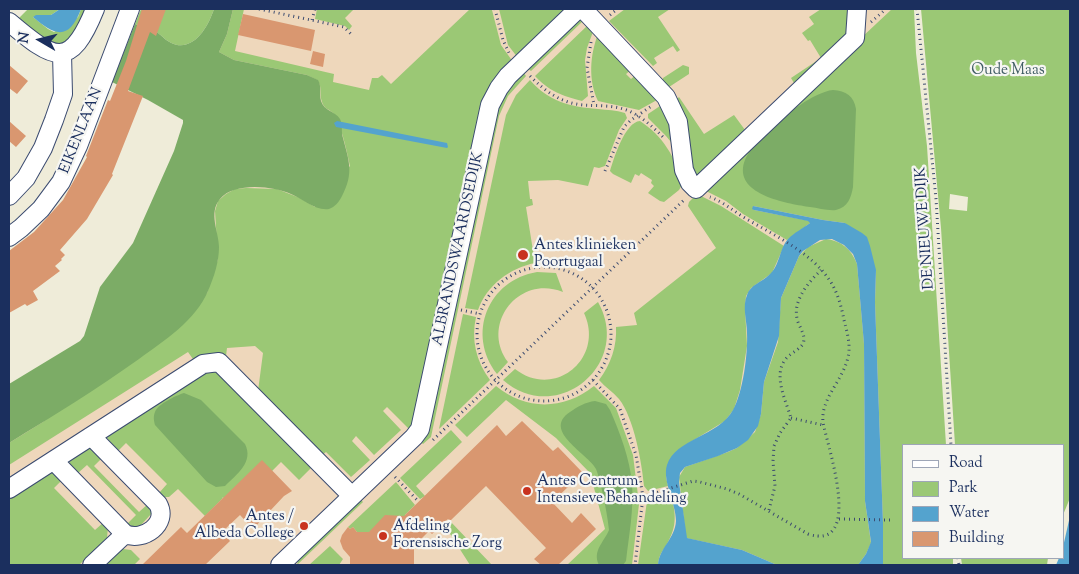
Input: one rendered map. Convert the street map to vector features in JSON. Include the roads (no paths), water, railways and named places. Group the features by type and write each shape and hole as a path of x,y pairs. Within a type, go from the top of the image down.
{"street":[{"path":"9,22 46,50 62,53 74,47 83,36 95,9"},
{"name":"EIKENLAAN","path":"9,237 41,209 61,182 78,146 130,9"},
{"name":"ALBRANDSWAARDSEDIJK","path":"281,565 414,437 422,425 490,105 499,88 525,74 578,9"},
{"path":"583,9 666,97 678,122 687,176 690,183 696,189 855,38 857,9"},
{"path":"9,196 26,178 43,148 54,120 62,94 62,53"},
{"path":"9,489 202,364 219,362 352,496"},
{"path":"54,460 125,534 132,537 146,534 158,523 161,516 158,504 91,436"},
{"path":"92,565 125,534"}],"water":[{"path":"60,9 81,9 72,26 66,31 55,31 33,17 36,15 51,15"},
{"path":"337,121 447,143 448,147 336,127 334,123"},
{"path":"753,206 845,223 867,237 876,270 875,302 883,565 858,565 866,554 871,542 865,501 864,344 857,264 853,254 844,245 832,239 820,240 803,251 799,256 781,298 779,336 764,382 758,426 748,440 737,448 685,467 680,473 679,482 687,538 742,550 777,565 658,565 661,553 673,533 676,521 666,478 667,465 679,449 718,426 733,410 740,393 746,362 745,304 747,295 753,286 773,271 788,239 810,223 754,210 752,209"},
{"path":"1070,516 1070,565 1056,565 1059,559 1064,559 1064,543"}],"place":[{"name":"Antes klinieken Poortugaal","path":"523,255"},
{"name":"Antes Centrum Intensieve Behandeling","path":"527,491"},
{"name":"Antes / Albeda College","path":"304,526"},
{"name":"Afdeling Forensische Zorg","path":"383,536"}],"park label":[{"name":"Oude Maas","path":"1008,71"}]}
